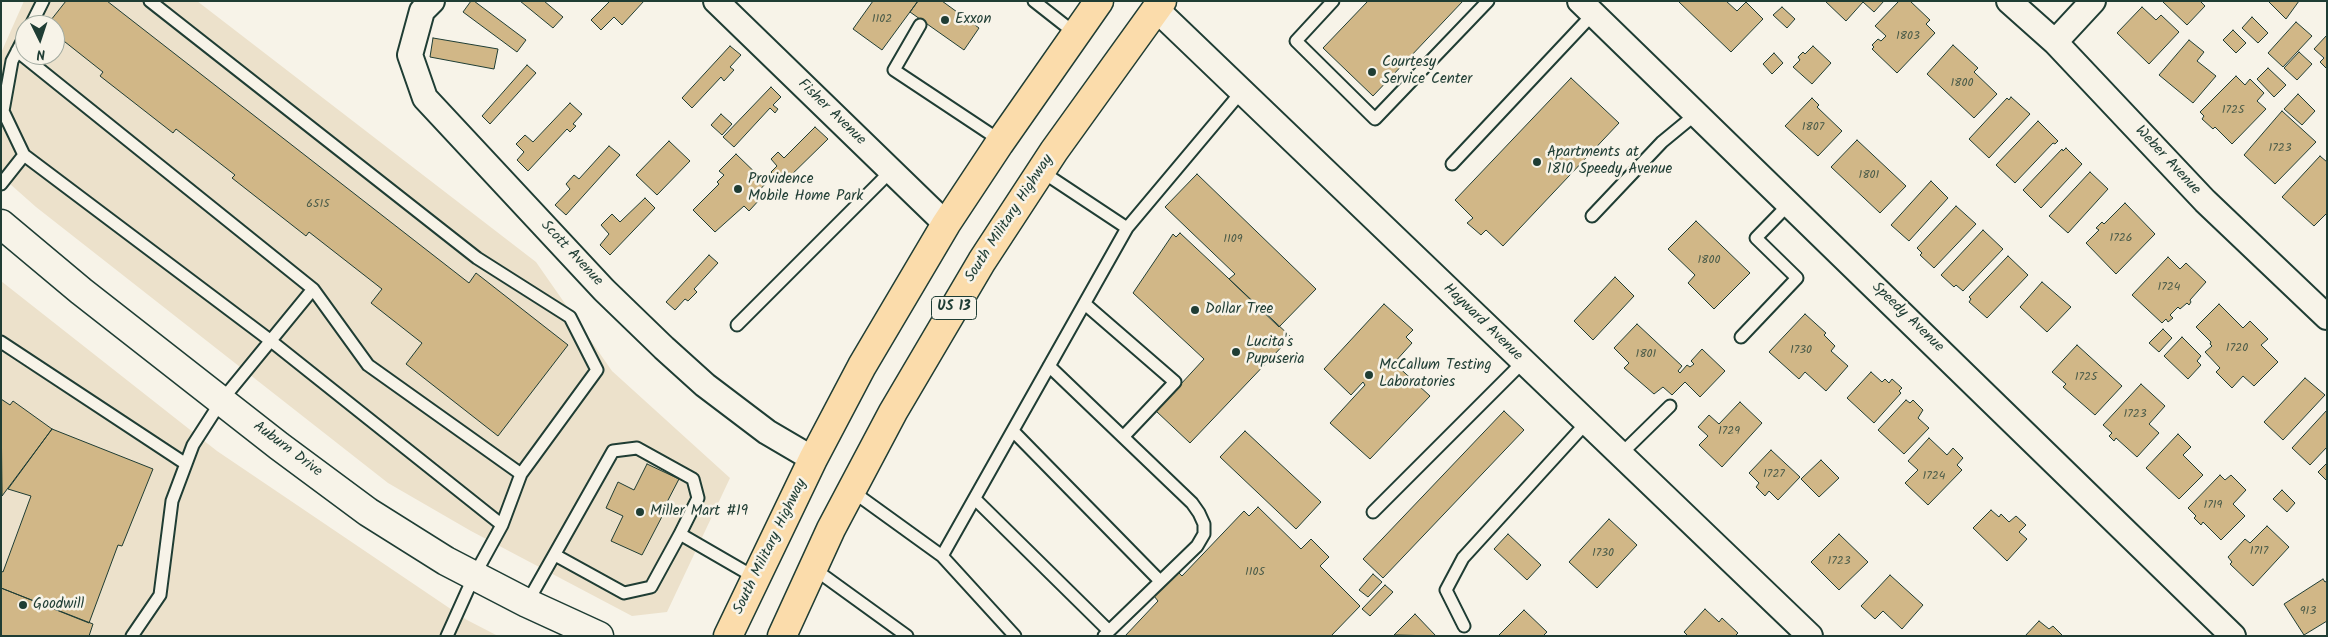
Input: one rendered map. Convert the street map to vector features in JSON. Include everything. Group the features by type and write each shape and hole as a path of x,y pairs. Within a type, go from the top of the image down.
{"main road":[{"name":"South Military Highway","path":"728,636 813,459 862,366 946,224 1001,141 1100,1"},
{"name":"South Military Highway","path":"782,636 813,568 893,412 982,261 1041,171 1159,5"}],"street":[{"name":"Scott Avenue","path":"432,1 422,11 410,55 425,98 604,290 664,348 705,385 767,432 813,459"},
{"name":"Fisher Avenue","path":"716,1 946,224"},
{"name":"Weber Avenue","path":"2009,1 2055,42 2205,201 2327,317"},
{"path":"2055,42 2093,1"},
{"name":"Hayward Avenue","path":"1159,5 1242,91 1810,636"},
{"name":"Speedy Avenue","path":"1587,8 2233,636"},
{"name":"Auburn Drive","path":"1,224 81,291 279,446 368,512 446,561 527,603 599,636"}],"lane":[{"path":"36,15 43,1"},
{"path":"150,1 477,258 570,316 597,370 521,474 502,525 474,576 447,636"},
{"path":"1034,1 1076,34"},
{"path":"1333,1 1296,41 1375,119 1488,1"},
{"path":"1452,164 1587,8"},
{"path":"920,25 894,70 1001,141"},
{"path":"15,55 12,60 4,110 24,155 271,341 502,525"},
{"path":"34,65 313,289 368,365 521,474"},
{"path":"942,556 1126,228 1242,91"},
{"path":"1592,216 1662,142 1696,114"},
{"path":"1,184 24,155"},
{"path":"737,325 891,171"},
{"path":"1041,171 1126,228"},
{"path":"1741,337 1797,278 1756,238 1789,204"},
{"path":"132,636 160,596 172,501 193,445 222,400 313,289"},
{"path":"1084,304 1175,382 1123,437"},
{"path":"1,342 186,464"},
{"path":"1373,512 1523,362"},
{"path":"975,498 1107,634 1197,546 1204,534 1204,524 1200,513 1192,503 1049,366"},
{"path":"1621,454 1670,406"},
{"path":"1464,626 1446,590 1464,558 1587,422"},
{"path":"1013,431 1160,581"},
{"path":"527,603 613,451 637,448 693,479 698,498 651,587 624,593 555,555"},
{"path":"852,490 942,556 1015,636"},
{"path":"680,534 756,578"},
{"path":"813,568 907,636"}],"shaded area":[{"path":"24,1 197,1 536,262 612,371 730,478 667,612 632,616 471,531 388,483 36,207 1,176 1,53 15,21 15,65 65,65 65,15 18,15"},
{"path":"1,281 217,451 467,620 498,636 1,636"}],"building":[{"path":"66,1 107,1 469,283 476,273 568,345 498,436 406,364 422,343 371,303 382,289 309,232 306,236 232,178 235,175 176,129 173,133 100,76 103,72 65,42 65,15 55,15"},
{"path":"471,1 474,1 526,40 517,52 463,12"},
{"path":"520,1 544,1 563,17 553,28"},
{"path":"610,1 644,1 622,25 614,17 601,30 591,20"},
{"path":"873,1 918,1 882,50 853,29"},
{"name":"Exxon","path":"918,1 942,1 979,28 964,50 910,12"},
{"name":"Courtesy Service Center","path":"1368,1 1463,1 1373,96 1323,48"},
{"path":"1678,1 1726,1 1737,11 1746,2 1763,19 1731,52"},
{"path":"1825,1 1884,1 1874,12 1863,2 1846,21"},
{"path":"1899,1 1910,1 1930,20 1926,24 1935,33 1897,73 1872,49 1874,47 1872,45 1878,39 1881,41 1886,36 1875,26"},
{"path":"2164,1 2200,1 2205,6 2187,25"},
{"path":"2268,1 2299,1 2286,19"},
{"path":"1782,7 1795,19 1787,28 1773,15"},
{"path":"2142,7 2156,20 2161,15 2179,32 2149,64 2117,33"},
{"path":"2252,17 2268,33 2258,43 2242,28"},
{"path":"2296,22 2312,36 2283,67 2268,53"},
{"path":"2233,30 2246,43 2236,53 2223,40"},
{"path":"2327,35 2327,69 2320,62 2324,58 2314,49"},
{"path":"433,38 498,49 494,69 430,57"},
{"path":"2189,40 2204,52 2197,61 2216,76 2193,103 2159,75"},
{"path":"1953,45 1978,68 1974,72 1997,94 1974,118 1927,74"},
{"path":"730,46 741,55 730,67 734,70 724,81 721,77 692,108 682,98"},
{"path":"1813,46 1831,63 1812,84 1793,67 1800,60 1798,57 1803,52 1805,54"},
{"path":"2299,52 2312,64 2297,80 2284,68"},
{"path":"1774,53 1783,63 1772,74 1763,64"},
{"path":"527,65 536,73 490,124 482,116"},
{"path":"2268,68 2286,85 2274,97 2257,79"},
{"path":"2236,76 2245,85 2250,79 2264,93 2257,101 2266,109 2232,144 2215,127 2213,129 2202,119 2204,116 2200,112"},
{"name":"Apartments at 1810 Speedy Avenue","path":"1571,78 1619,123 1503,246 1486,230 1481,235 1467,223 1473,218 1455,200"},
{"path":"771,87 781,97 773,105 778,109 775,113 770,108 734,147 723,137"},
{"path":"2298,94 2315,111 2302,125 2284,109"},
{"path":"2011,97 2030,114 1989,158 1969,139 2007,98 2009,100"},
{"path":"1812,98 1819,105 1817,107 1842,131 1818,156 1785,126"},
{"path":"570,103 582,114 573,124 576,126 570,132 567,129 528,171 517,160 524,152 516,144 525,135 533,142"},
{"path":"2282,111 2316,142 2275,184 2244,155"},
{"path":"721,114 732,124 722,135 711,125"},
{"path":"2038,121 2058,141 2055,144 2053,143 2015,183 1996,165"},
{"path":"815,127 828,139 782,184 771,172 777,166 771,159 778,152 784,158"},
{"path":"1857,140 1906,186 1880,213 1831,167"},
{"path":"669,141 690,161 657,195 636,175"},
{"path":"609,146 620,155 566,215 555,205 570,189 566,184 574,175 579,179"},
{"path":"2066,148 2082,164 2041,208 2023,190 2062,149 2063,151"},
{"name":"Providence Mobile Home Park","path":"736,154 766,183 756,194 761,198 749,211 744,206 715,232 693,210 719,184 717,182 724,175 719,171"},
{"path":"2320,156 2327,162 2327,213 2314,226 2282,197"},
{"path":"2090,172 2108,189 2068,233 2049,216"},
{"path":"1197,174 1316,289 1279,327 1229,279 1235,274 1165,207"},
{"path":"1931,181 1948,198 1909,241 1891,225"},
{"path":"645,198 655,208 610,255 600,245 609,234 601,225 612,214 620,222"},
{"path":"2125,203 2155,234 2116,274 2086,243 2099,230 2096,228 2102,222 2104,224"},
{"path":"1956,206 1976,224 1934,268 1920,255 1922,253 1917,248"},
{"path":"1696,221 1750,273 1714,309 1688,283 1695,275 1668,249"},
{"path":"1983,230 2003,249 1963,291 1956,285 1954,287 1941,275"},
{"path":"1180,233 1291,337 1190,443 1156,411 1204,359 1133,293 1173,234 1176,237"},
{"path":"709,255 718,263 694,289 697,292 688,301 685,299 675,310 666,302"},
{"path":"2008,256 2028,275 1987,318 1969,302 1971,299 1969,297"},
{"path":"2168,257 2180,269 2186,263 2206,282 2190,300 2189,305 2187,303 2180,309 2178,307 2170,315 2173,318 2168,322 2166,319 2162,323 2132,295"},
{"path":"1615,277 1634,296 1593,340 1574,321"},
{"path":"2042,282 2071,307 2047,332 2020,307"},
{"name":"McCallum Testing Laboratories","path":"1384,304 1413,330 1406,337 1412,343 1394,363 1430,396 1370,459 1330,423 1365,385 1363,382 1351,395 1324,369"},
{"path":"2219,304 2243,328 2250,321 2268,339 2261,345 2278,362 2254,386 2243,376 2232,388 2216,372 2220,368 2205,352 2212,346 2211,342 2196,327"},
{"path":"1805,314 1826,333 1824,335 1835,346 1831,351 1848,366 1826,391 1805,372 1799,379 1769,352"},
{"path":"1637,324 1682,366 1678,371 1680,373 1687,365 1690,367 1694,364 1691,361 1702,349 1725,371 1700,397 1685,382 1672,395 1663,387 1654,394 1624,368 1629,363 1614,348"},
{"path":"2163,329 2172,338 2159,352 2149,343"},
{"path":"2182,337 2201,356 2197,361 2201,365 2188,379 2164,356"},
{"path":"2077,345 2122,386 2095,415 2063,387 2066,384 2052,372"},
{"path":"1871,372 1882,382 1885,379 1889,383 1892,379 1902,388 1899,391 1901,393 1874,423 1847,398"},
{"path":"2305,378 2325,395 2283,440 2264,422"},
{"path":"2141,384 2165,406 2149,424 2159,433 2137,457 2116,438 2114,441 2109,436 2112,433 2103,425"},
{"path":"1,399 10,405 13,401 52,429 2,496"},
{"path":"1906,400 1910,403 1913,400 1923,410 1918,418 1929,428 1904,454 1878,430"},
{"path":"1740,402 1762,423 1722,467 1699,445 1708,436 1698,427 1709,415 1719,424"},
{"path":"2327,410 2327,447 2310,465 2292,448"},
{"path":"1504,411 1524,430 1383,578 1363,559"},
{"path":"52,429 153,469 122,546 118,545 89,623 1,588 1,571 3,572 31,496 8,489"},
{"path":"1245,431 1321,502 1296,529 1220,457"},
{"path":"2178,434 2191,447 2183,455 2203,475 2179,499 2146,468"},
{"path":"1929,438 1947,455 1953,448 1963,458 1957,465 1962,470 1928,505 1905,483 1918,470 1908,461"},
{"path":"1771,450 1800,477 1778,500 1769,491 1765,496 1756,487 1759,483 1749,473"},
{"path":"1821,460 1839,478 1819,497 1801,479"},
{"path":"2327,463 2327,481 2318,472"},
{"name":"Miller Mart #19","path":"647,464 679,479 642,555 611,541 623,516 606,508 618,482 634,490"},
{"path":"2220,475 2225,480 2231,475 2246,490 2233,504 2245,516 2221,540 2203,522 2201,525 2188,508"},
{"path":"2282,490 2295,503 2287,512 2273,499"},
{"path":"1258,507 1301,549 1311,539 1329,557 1320,566 1360,606 1331,636 1125,636 1158,601 1154,596 1177,571 1182,576 1244,511 1249,516"},
{"path":"1991,510 1999,517 2001,514 2009,522 2016,516 2026,525 2019,532 2027,539 2007,561 1973,528"},
{"path":"1609,519 1637,545 1597,588 1569,562"},
{"path":"2267,526 2289,547 2253,586 2230,564 2232,562 2228,557 2245,539 2250,543"},
{"path":"1508,534 1541,565 1527,580 1494,549"},
{"path":"1839,534 1868,562 1839,590 1811,562"},
{"path":"1373,574 1382,582 1368,597 1359,590"},
{"path":"1890,575 1923,605 1902,629 1883,611 1875,619 1861,606"},
{"path":"2323,579 2325,582 2327,581 2327,621 2304,635 2284,604"},
{"path":"1385,585 1393,592 1370,616 1362,609"},
{"name":"Goodwill","path":"1,588 93,624 89,636 1,636"},
{"path":"1705,609 1719,622 1722,618 1738,633 1735,636 1688,636 1684,632"},
{"path":"1524,610 1547,632 1543,636 1498,636"},
{"path":"1415,614 1436,636 1394,635"},
{"path":"2039,621 2049,629 2053,626 2063,636 2025,636"}],"place":[{"name":"Exxon","path":"945,20"},
{"name":"Courtesy Service Center","path":"1372,72"},
{"name":"Apartments at 1810 Speedy Avenue","path":"1537,162"},
{"name":"Providence Mobile Home Park","path":"738,189"},
{"name":"Dollar Tree","path":"1195,310"},
{"name":"Lucita's Pupuseria","path":"1236,352"},
{"name":"McCallum Testing Laboratories","path":"1369,375"},
{"name":"Miller Mart #19","path":"640,512"},
{"name":"Goodwill","path":"23,605"}]}
